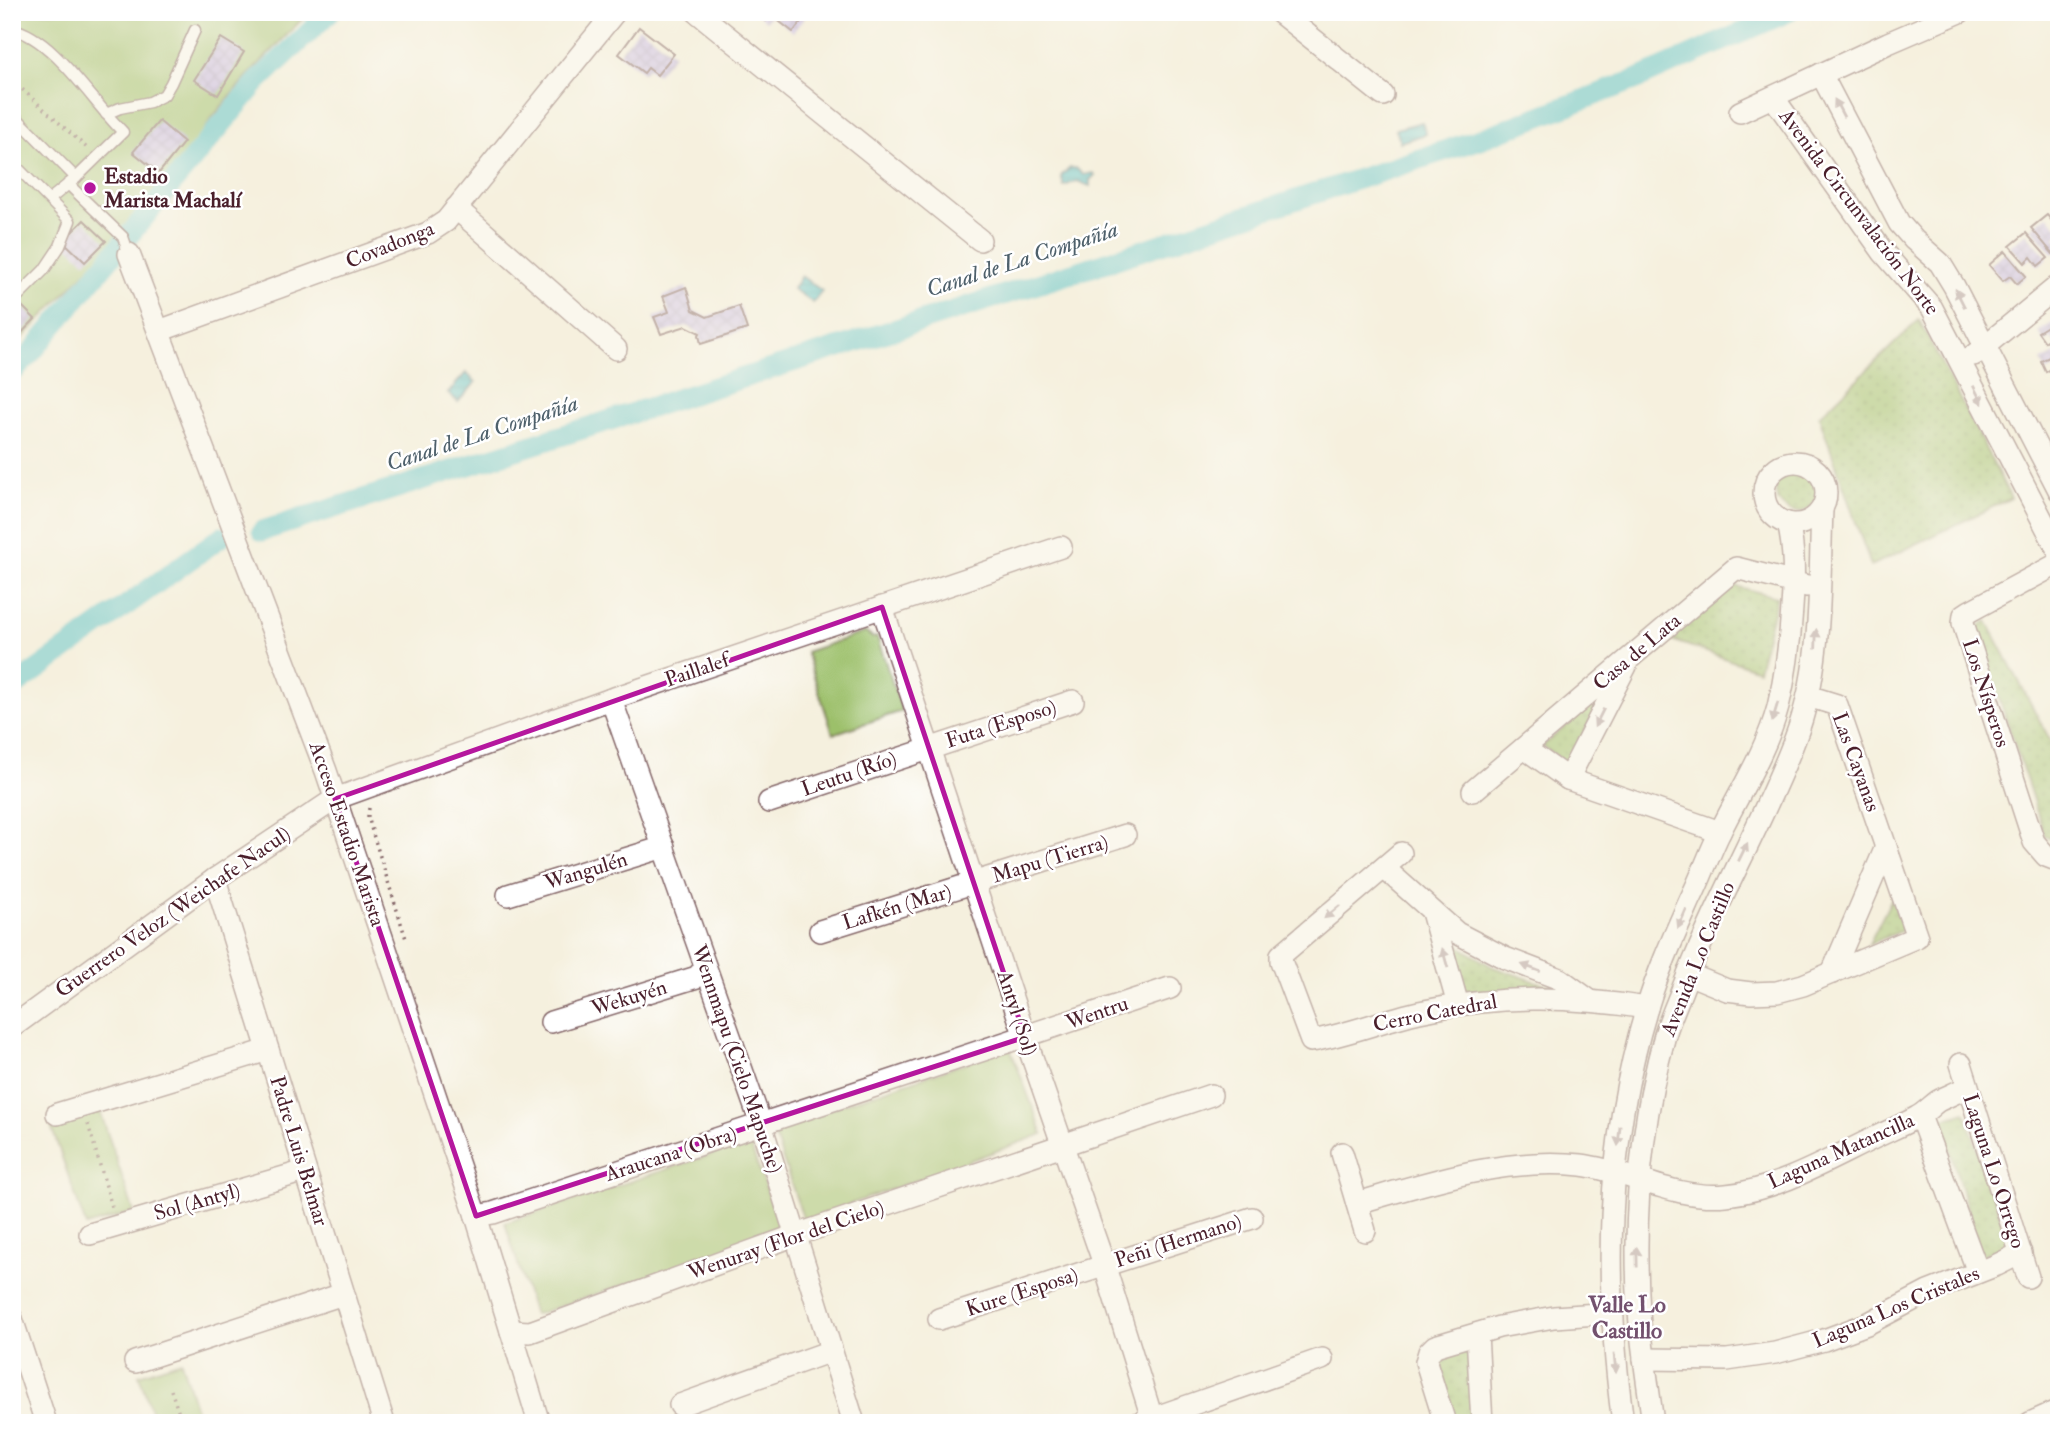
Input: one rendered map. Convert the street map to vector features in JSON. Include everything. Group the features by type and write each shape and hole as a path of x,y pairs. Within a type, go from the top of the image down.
{"street":[{"name":"Covadonga","path":"159,331 429,233 446,221 615,12"},
{"path":"696,12 980,240"},
{"path":"1279,12 1383,95"},
{"path":"1740,112 1960,12"},
{"name":"Avenida Circunvalación Norte","path":"1821,74 1899,223 1940,263 1954,286 2059,490"},
{"name":"Avenida Circunvalación Norte","path":"1773,97 1883,252 1932,308 2059,552"},
{"path":"456,208 616,349"},
{"name":"Acceso Estadio Marista","path":"129,254 335,799 476,1216 539,1423"},
{"path":"1963,364 2059,285"},
{"name":"Avenida Lo Castillo","path":"1623,1423 1614,1359 1611,1223 1627,1176 1643,1143 1666,1031 1713,914 1790,750 1808,696 1816,653 1822,509 1826,488 1817,470 1798,461 1777,466 1769,473 1763,493 1770,513 1778,520 1788,523 1793,543 1789,649 1777,709 1760,754 1720,832 1662,963 1630,1070 1620,1118 1627,1176 1637,1250 1639,1313 1653,1423"},
{"path":"1788,523 1807,521 1822,509"},
{"name":"Paillalef","path":"335,799 611,699 1061,547"},
{"name":"Los Nísperos","path":"2059,563 1970,611 1964,615 1963,622 2034,842 2046,856 2059,860"},
{"name":"Casa de Lata","path":"1473,791 1736,568 1818,588"},
{"name":"Antyl (Sol)","path":"882,607 1024,1037 1104,1264 1145,1420"},
{"path":"1568,779 1631,657"},
{"name":"Las Cayanas","path":"1688,974 1727,989 1751,993 1777,992 1802,985 1917,937 1837,705 1808,696"},
{"name":"Wennmapu (Cielo Mapuche)","path":"611,699 761,1124 854,1423"},
{"name":"Futa (Esposo)","path":"929,747 1073,701"},
{"name":"Leutu (Río)","path":"769,802 929,747"},
{"path":"1524,748 1568,779 1720,832"},
{"name":"Guerrero Veloz (Weichafe Nacul)","path":"12,1027 215,879 335,799"},
{"name":"Mapu (Tierra)","path":"974,883 1125,835"},
{"name":"Wangulén","path":"509,895 664,847"},
{"path":"1832,973 1886,847"},
{"path":"1401,853 1384,868 1457,933 1479,946 1560,979 1591,1001"},
{"name":"Cerro Catedral","path":"1384,868 1281,955 1280,961 1310,1040 1417,1013 1492,1000 1532,998 1591,1001 1647,1008"},
{"name":"Padre Luis Belmar","path":"215,879 343,1294 378,1421"},
{"name":"Lafkén (Mar)","path":"820,931 974,883"},
{"path":"1432,912 1458,1004"},
{"name":"Wekuyén","path":"551,1022 697,978 705,968"},
{"name":"Wentru","path":"1024,1037 1170,988"},
{"name":"Araucana (Obra)","path":"476,1216 493,1213 1024,1037"},
{"path":"57,1114 268,1050"},
{"name":"Laguna Lo Orrego","path":"1961,1064 2028,1277"},
{"name":"Laguna Matancilla","path":"1357,1203 1456,1174 1536,1163 1583,1165 1671,1191 1725,1195 1787,1178 1833,1158 1920,1116 1937,1102 1967,1087"},
{"name":"Wenuray (Flor del Cielo)","path":"512,1331 530,1332 796,1235 1210,1095"},
{"path":"1920,1116 1978,1272"},
{"path":"1342,1153 1365,1231"},
{"name":"Sol (Antyl)","path":"90,1234 304,1171"},
{"name":"Peñi (Hermano)","path":"1104,1264 1252,1218"},
{"name":"Laguna Los Cristales","path":"1644,1359 1727,1360 1824,1340 1867,1324 1928,1292 2021,1253"},
{"name":"Kure (Esposa)","path":"939,1319 1104,1264"},
{"path":"135,1362 343,1294"},
{"path":"1445,1423 1426,1362 1429,1352 1435,1346 1499,1327 1554,1317 1612,1313"},
{"path":"12,1319 46,1423"},
{"path":"1477,1334 1482,1423"},
{"path":"680,1405 831,1351"},
{"path":"1145,1420 1322,1359"},
{"path":"2030,1423 2059,1410"}],"lane":[{"path":"12,29 23,31 53,53 123,132 50,199"},
{"path":"106,114 120,108 150,102 164,95 195,30"},
{"path":"12,113 123,237 129,254"},
{"path":"12,162 70,221 60,246 44,270 12,302"}],"path":[{"path":"12,80 97,157"},
{"path":"372,804 368,816 409,949"},
{"path":"83,1106 117,1226"},
{"path":"172,1390 182,1423"}],"highlighted area":[{"path":"882,607 1025,1037 476,1216 335,799"}],"green space":[{"name":"Estadio Marista Machalí","path":"12,12 309,12 243,81 212,118 158,204 101,256 12,349"},
{"path":"1919,320 2011,498 1871,566 1819,416"},
{"path":"1797,470 1812,476 1818,491 1812,506 1797,512 1782,506 1776,491 1782,476"},
{"path":"1727,584 1777,597 1758,670 1669,639"},
{"path":"1987,621 2059,757 2059,843 2045,836 1976,628"},
{"path":"865,632 873,638 877,637 902,711 833,734 806,652"},
{"path":"1603,695 1568,764 1542,746"},
{"path":"1892,898 1903,930 1869,944"},
{"path":"1449,940 1493,967 1558,989 1464,995"},
{"path":"1010,1048 1043,1134 804,1221 772,1128"},
{"path":"100,1111 134,1212 86,1226 51,1126"},
{"path":"1965,1112 2010,1245 1981,1255 1941,1120"},
{"path":"749,1142 782,1232 534,1315 505,1223"},
{"path":"1472,1341 1476,1423 1452,1423 1433,1364 1436,1356"},
{"path":"181,1361 200,1423 155,1423 139,1375"}],"water":[{"path":"1422,122 1426,134 1400,142 1396,129"},
{"path":"1070,168 1076,168 1083,175 1093,173 1095,175 1090,180 1090,186 1077,181 1064,186 1061,176"},
{"path":"801,276 822,291 813,303 793,289"},
{"path":"466,373 476,382 458,402 448,393"}],"building":[{"path":"754,12 809,12 793,32 771,15 766,21"},
{"path":"639,27 674,54 657,75 648,68 644,73 619,54"},
{"path":"221,38 244,52 218,95 194,80"},
{"path":"159,121 184,142 159,173 133,152"},
{"path":"2047,215 2059,229 2059,234 2054,237 2059,242 2059,249 2053,254 2031,228"},
{"path":"84,220 106,241 85,262 63,241"},
{"path":"2026,233 2048,258 2038,266 2031,257 2025,263 2010,246"},
{"path":"2005,251 2026,276 2017,284 2010,276 2003,281 1989,265"},
{"path":"686,287 693,310 707,317 739,306 747,329 701,344 700,333 686,326 661,334 654,317 669,312 663,296"},
{"path":"21,305 35,319 12,343 12,314"},
{"path":"2059,319 2059,343 2056,345 2051,337 2045,342 2038,332"},
{"path":"2059,352 2057,376 2053,368 2046,372 2041,361"}],"waterway":[{"path":"301,12 318,25"},
{"path":"12,373 257,82 330,12"},
{"name":"Canal de La Compañía","path":"262,531 1110,261 1480,139 1640,78 1788,12"},
{"name":"Canal de La Compañía","path":"12,688 221,537"}],"place":[{"name":"Estadio Marista Machalí","path":"90,188"}],"district":[{"name":"Valle Lo Castillo","path":"1627,1317"}]}
